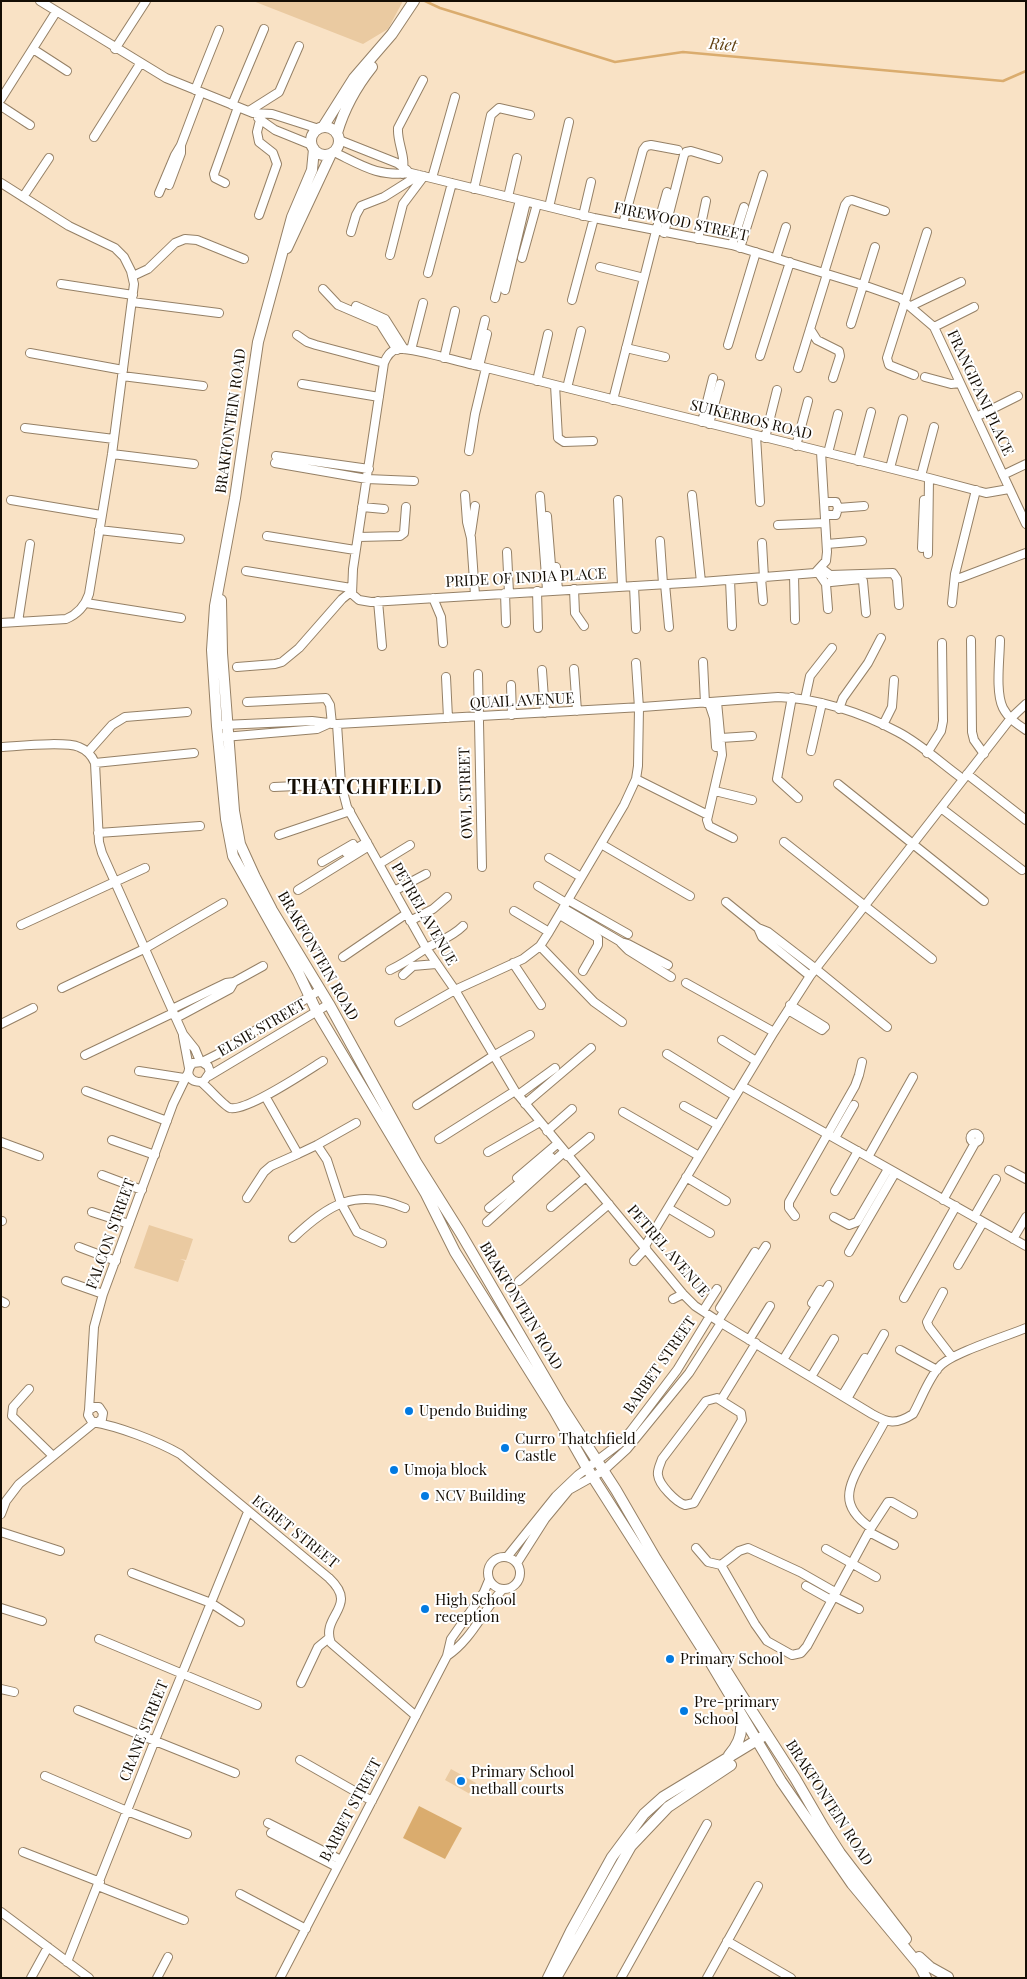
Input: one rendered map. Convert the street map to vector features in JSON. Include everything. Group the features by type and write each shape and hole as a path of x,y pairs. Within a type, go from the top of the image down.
{"street":[{"path":"40,1 53,7 115,49 166,78 251,112 272,114 321,128 331,128 338,137"},
{"path":"115,49 146,1"},
{"path":"313,147 312,136 321,128 354,78 394,30 414,1"},
{"path":"1,99 33,50 53,7"},
{"path":"225,183 215,178 214,174 235,106 264,29"},
{"path":"159,193 181,145 219,30"},
{"path":"251,112 283,134 313,147 321,155 332,153 338,147 341,121 355,91 383,53 394,30"},
{"path":"251,112 280,92 299,46"},
{"path":"33,50 67,72"},
{"path":"94,137 140,64"},
{"path":"415,174 404,157 398,128 423,80"},
{"path":"390,255 403,204 415,174 455,97"},
{"path":"1,106 30,125"},
{"path":"474,189 494,110 499,108 530,114"},
{"path":"259,215 277,164 273,153 259,142 257,132 260,120"},
{"path":"283,134 289,120"},
{"path":"549,207 569,122"},
{"name":"FIREWOOD STREET","path":"338,137 415,174 584,216 732,245 863,285 896,296 934,327"},
{"path":"169,185 181,153 181,145"},
{"path":"624,224 642,150 646,146 651,145 678,150"},
{"name":"BRAKFONTEIN ROAD","path":"313,147 312,170 296,203 258,342 220,587 215,606 213,637 217,726 226,820 233,856 298,972 317,1012 426,1194 456,1252 554,1410 590,1473 732,1698 781,1781 920,1966 926,1978"},
{"path":"613,400 644,278 684,155 686,152 691,151 718,159"},
{"name":"FIREWOOD STREET","path":"332,153 378,172 390,175 415,174"},
{"name":"BRAKFONTEIN ROAD","path":"280,261 293,238 332,153"},
{"path":"23,197 49,158"},
{"path":"378,172 383,158"},
{"path":"508,197 517,158"},
{"path":"351,232 361,206 384,197 415,174"},
{"path":"740,248 763,175"},
{"path":"584,216 591,182"},
{"path":"1,183 69,226 115,248 124,257 132,273 133,298 112,454 86,603 74,615 66,619 1,623"},
{"path":"428,273 452,183"},
{"path":"660,232 667,192"},
{"path":"798,368 845,205 848,201 852,200 885,211"},
{"path":"505,290 523,201"},
{"path":"495,298 523,201"},
{"path":"698,239 706,201"},
{"path":"522,258 537,204"},
{"path":"732,245 744,207"},
{"path":"572,300 594,218"},
{"path":"776,258 786,227"},
{"path":"914,375 889,365 887,362 908,304 926,232"},
{"path":"132,273 148,269 175,243 185,239 197,240 244,259"},
{"path":"851,324 875,246"},
{"path":"728,345 756,252"},
{"path":"760,356 790,262"},
{"path":"600,267 644,278"},
{"path":"908,304 960,282"},
{"path":"61,284 219,314"},
{"path":"322,289 338,305 380,323 404,349"},
{"path":"404,349 423,304"},
{"path":"356,306 385,320 404,349"},
{"path":"934,327 974,308"},
{"path":"444,358 455,311"},
{"path":"469,451 485,320"},
{"name":"FRANGIPANI PLACE","path":"934,327 1026,524"},
{"path":"810,329 817,340 839,352 840,356 834,378"},
{"path":"567,388 582,331"},
{"path":"480,367 487,334"},
{"path":"537,381 548,334"},
{"path":"297,335 307,342 316,345 385,361"},
{"path":"626,348 665,357"},
{"path":"238,667 282,662 299,648 352,590 355,550 385,361 390,352 404,349"},
{"name":"SUIKERBOS ROAD","path":"404,349 976,490 989,493 1009,489"},
{"path":"30,352 123,373 203,386"},
{"path":"926,377 951,384 960,383"},
{"path":"706,423 717,381"},
{"path":"302,384 379,397"},
{"path":"555,385 558,438 564,442 593,441"},
{"path":"765,438 777,390"},
{"path":"976,417 1018,396"},
{"path":"796,446 808,401"},
{"path":"858,460 871,412"},
{"path":"819,570 826,560 827,544 824,453 838,414"},
{"path":"890,468 903,419"},
{"path":"925,551 925,477 934,427"},
{"path":"26,428 114,438"},
{"path":"756,436 760,502"},
{"path":"112,454 194,464"},
{"path":"369,469 276,460 367,479 414,481"},
{"path":"1003,475 1026,464"},
{"path":"952,603 955,574 976,490"},
{"path":"465,494 467,522 471,538 475,595"},
{"path":"692,495 701,582"},
{"path":"540,496 553,590"},
{"path":"11,500 101,515"},
{"path":"618,500 622,586"},
{"path":"779,528 825,522 836,515 838,508 836,502 825,502"},
{"path":"471,538 476,506"},
{"path":"838,508 864,506"},
{"path":"362,507 384,509"},
{"path":"358,537 400,536 404,533 406,507"},
{"path":"547,516 553,590"},
{"path":"99,530 180,539"},
{"path":"268,536 355,550"},
{"path":"553,590 554,540"},
{"path":"660,541 672,616"},
{"path":"827,544 862,541"},
{"path":"762,543 763,601"},
{"path":"18,622 30,544"},
{"path":"506,552 506,623"},
{"path":"960,578 1026,553"},
{"path":"985,574 1026,558"},
{"path":"819,570 831,579 860,579 863,581 866,613"},
{"path":"819,570 826,584 830,610 831,579"},
{"name":"PRIDE OF INDIA PLACE","path":"246,571 352,590 354,597 359,600 378,601 763,578 819,570"},
{"path":"831,579 893,573 897,578 899,605"},
{"path":"794,575 795,620"},
{"path":"730,580 732,626"},
{"path":"666,584 668,627"},
{"path":"634,586 636,629"},
{"name":"BRAKFONTEIN ROAD","path":"220,587 222,653 229,725 234,811 240,844 272,910 329,1004 416,1162 600,1466 769,1737 824,1828 845,1867 922,1961 946,1977"},
{"path":"574,589 576,617 584,626"},
{"path":"537,591 538,628"},
{"path":"434,598 441,618 443,643"},
{"path":"378,601 382,646"},
{"path":"86,603 181,618"},
{"path":"839,709 843,698 868,663 881,638"},
{"path":"971,640 972,732 974,740 984,754"},
{"path":"1000,640 1000,696 1003,707 1011,718 1026,730"},
{"path":"927,753 941,731 943,720 942,642"},
{"path":"805,699 810,676 832,648"},
{"path":"703,662 714,718 716,747"},
{"path":"399,1022 455,990 522,959 540,946 624,805 636,779 639,708 636,664"},
{"path":"574,669 577,711"},
{"path":"542,670 545,713"},
{"name":"OWL STREET","path":"478,674 482,867"},
{"path":"446,677 448,718"},
{"path":"883,725 892,707 894,680"},
{"path":"511,685 512,715"},
{"path":"792,697 777,779 780,784 798,798"},
{"name":"QUAIL AVENUE","path":"217,726 312,721 332,724 478,717 792,697 822,703 900,733 927,753 965,776 1026,820"},
{"name":"PETREL AVENUE","path":"247,702 326,698 330,704 344,797 350,812 426,948 455,990 493,1056 525,1104 683,1294 716,1320 885,1421"},
{"path":"710,702 721,738 721,761 707,820 709,826 733,838"},
{"path":"811,751 822,703"},
{"path":"634,1261 645,1247 756,1061 810,976 1011,718 1026,704"},
{"path":"88,752 112,725 125,717 187,712"},
{"path":"285,731 286,722"},
{"name":"QUAIL AVENUE","path":"218,738 317,729 332,724"},
{"path":"721,738 752,736"},
{"path":"1,747 79,746 88,752 95,763 194,753"},
{"name":"FALCON STREET","path":"95,763 98,833 102,853 173,1013 183,1034 201,1061"},
{"path":"636,779 662,790 708,816"},
{"path":"274,787 341,784"},
{"path":"838,784 984,901"},
{"path":"715,792 752,800"},
{"path":"941,808 1022,870"},
{"path":"278,834 350,812"},
{"path":"98,833 200,826"},
{"path":"322,862 367,842"},
{"path":"309,877 367,842"},
{"path":"298,890 367,842"},
{"path":"784,842 932,959"},
{"path":"601,844 690,896"},
{"path":"379,864 410,845"},
{"path":"549,858 581,877"},
{"path":"21,925 145,868"},
{"path":"394,891 426,874"},
{"path":"538,886 564,906 621,942 668,965"},
{"path":"343,957 408,917 433,909 447,897"},
{"path":"726,902 758,928 762,937 776,943 794,957 816,969 887,1027"},
{"path":"62,988 144,949 223,903"},
{"path":"564,906 628,934"},
{"path":"564,906 598,938 598,946 582,970"},
{"path":"514,911 549,932"},
{"path":"390,970 410,960 426,948 453,935 463,926"},
{"path":"621,942 628,950 671,977"},
{"path":"540,946 594,1002 622,1022"},
{"path":"794,957 810,976"},
{"path":"513,963 541,1005"},
{"path":"403,975 413,966 436,964"},
{"path":"85,1055 173,1013 226,983 234,982 263,966"},
{"path":"686,982 774,1032"},
{"name":"ELSIE STREET","path":"201,1061 218,1054 320,990"},
{"name":"ELSIE STREET","path":"204,1080 329,1004"},
{"path":"1,1024 33,1008"},
{"path":"789,1008 806,1018"},
{"name":"FALCON STREET","path":"88,1414 94,1326 103,1294 166,1123 187,1073 183,1034"},
{"path":"417,1105 493,1056 530,1036"},
{"path":"722,1040 756,1061"},
{"path":"525,1104 591,1048"},
{"path":"667,1054 735,1096"},
{"path":"180,1090 204,1080 209,1069 201,1061 194,1063 187,1073"},
{"path":"187,1073 191,1079 204,1080 222,1103 231,1108 236,1108 265,1096 323,1061"},
{"path":"794,1216 789,1208 789,1202 860,1075 862,1062"},
{"path":"439,1139 555,1068"},
{"path":"139,1070 187,1073"},
{"path":"868,1157 913,1077"},
{"path":"742,1086 1026,1246"},
{"path":"86,1091 166,1123"},
{"path":"265,1096 298,1154"},
{"path":"97,1100 166,1123"},
{"path":"684,1106 718,1125"},
{"path":"835,1138 854,1106"},
{"path":"547,1130 572,1109"},
{"path":"623,1112 699,1156"},
{"path":"488,1152 540,1122"},
{"path":"247,1198 264,1172 271,1166 317,1145 356,1123"},
{"path":"517,1178 563,1150 590,1137"},
{"path":"112,1140 155,1154"},
{"path":"1,1142 39,1156"},
{"path":"941,1198 973,1142"},
{"path":"317,1145 327,1160 341,1202 357,1232 382,1243"},
{"path":"489,1208 563,1150"},
{"path":"487,1222 563,1150"},
{"path":"834,1191 858,1151"},
{"path":"1009,1170 1026,1179"},
{"path":"834,1217 849,1225 857,1222 892,1171"},
{"path":"849,1252 892,1171"},
{"path":"102,1175 142,1190"},
{"path":"550,1207 586,1177"},
{"path":"686,1177 726,1201"},
{"path":"974,1217 996,1179"},
{"path":"293,1238 318,1216 341,1202 370,1199 382,1200 405,1208"},
{"path":"519,1281 609,1204"},
{"path":"904,1298 956,1206"},
{"path":"668,1208 710,1233"},
{"path":"92,1212 129,1224"},
{"path":"1013,1239 1026,1217"},
{"path":"958,1265 983,1222"},
{"path":"716,1320 766,1246"},
{"path":"79,1247 116,1261"},
{"path":"716,1320 755,1252"},
{"path":"66,1281 103,1294"},
{"path":"781,1359 829,1285"},
{"path":"703,1311 717,1289"},
{"path":"781,1359 820,1290"},
{"path":"943,1292 927,1322 952,1357"},
{"path":"673,1298 683,1294"},
{"path":"721,1400 770,1306"},
{"name":"BARBET STREET","path":"600,1466 630,1432 716,1320"},
{"name":"BARBET STREET","path":"507,1557 556,1496 627,1449 692,1368 716,1320"},
{"path":"894,1545 870,1530 855,1515 848,1492 853,1477 885,1421 898,1421 913,1414 937,1370 952,1357 1026,1328"},
{"path":"845,1397 884,1334"},
{"path":"811,1377 834,1339"},
{"path":"900,1350 937,1370"},
{"path":"845,1397 865,1358"},
{"path":"682,1362 692,1368"},
{"path":"28,1389 13,1407 12,1416 53,1456"},
{"name":"FALCON STREET","path":"91,1391 101,1410"},
{"path":"717,1398 721,1400 742,1413 742,1420 694,1502 689,1505 681,1504 658,1479 662,1459 706,1401 717,1398"},
{"path":"79,1434 88,1414 94,1407 101,1410 114,1427"},
{"path":"1,1514 4,1500 19,1484 79,1434 102,1419 101,1410"},
{"name":"EGRET STREET","path":"88,1414 97,1422 163,1445 180,1454 338,1586 342,1598 330,1629 329,1638"},
{"name":"BARBET STREET","path":"517,1563 536,1532 565,1495 590,1473"},
{"path":"721,1564 763,1637 792,1655 802,1653 870,1530 888,1502 892,1502 912,1514"},
{"name":"CRANE STREET","path":"67,1962 248,1512"},
{"path":"1,1532 60,1551"},
{"path":"696,1548 708,1562 721,1564 739,1551 748,1548 800,1572 833,1596"},
{"path":"826,1550 876,1577"},
{"path":"502,1557 507,1557 517,1563 520,1570 518,1582 512,1588 502,1590 494,1586 489,1580 488,1572 492,1562 502,1557"},
{"path":"132,1573 211,1602 240,1622"},
{"name":"BARBET STREET","path":"280,1978 447,1656 451,1639 484,1592 489,1580"},
{"path":"806,1586 833,1596 859,1609"},
{"name":"BARBET STREET","path":"447,1656 460,1648 466,1641 489,1605 502,1590"},
{"path":"1,1608 42,1621"},
{"path":"301,1683 318,1647 329,1638 338,1652 416,1716"},
{"path":"99,1640 257,1705"},
{"path":"1,1688 14,1692"},
{"path":"722,1763 737,1747 740,1737 741,1720 732,1698"},
{"path":"78,1710 234,1773"},
{"path":"548,1978 571,1931 612,1857 644,1814 662,1797 769,1737"},
{"path":"556,1978 631,1846 648,1826 668,1807 758,1743"},
{"path":"300,1760 372,1801"},
{"path":"45,1776 187,1834"},
{"path":"268,1823 339,1863"},
{"path":"621,1978 707,1824"},
{"path":"271,1833 339,1863"},
{"path":"23,1852 184,1920"},
{"path":"707,1978 758,1886"},
{"path":"240,1894 306,1929"},
{"path":"1,1912 89,1978"},
{"path":"727,1941 791,1978"},
{"path":"32,1978 48,1947"},
{"path":"157,1978 168,1957"}],"shaded area":[{"path":"253,1 403,1 388,29 363,44"},
{"path":"149,1225 193,1239 186,1260 180,1259 185,1261 178,1282 134,1268"},
{"name":"Primary School netball courts","path":"451,1769 476,1783 470,1794 445,1780"},
{"path":"419,1806 462,1828 445,1859 403,1838"}],"waterway":[{"name":"Riet","path":"425,1 440,8 615,62 683,52 1003,81 1026,71"}],"place":[{"name":"Upendo Buiding","path":"409,1411"},
{"name":"Curro Thatchfield Castle","path":"505,1448"},
{"name":"Umoja block","path":"394,1470"},
{"name":"NCV Building","path":"425,1496"},
{"name":"High School reception","path":"425,1609"},
{"name":"Primary School","path":"670,1659"},
{"name":"Pre-primary School","path":"684,1711"},
{"name":"Primary School netball courts","path":"461,1781"}],"district":[{"name":"THATCHFIELD","path":"365,788"}]}
